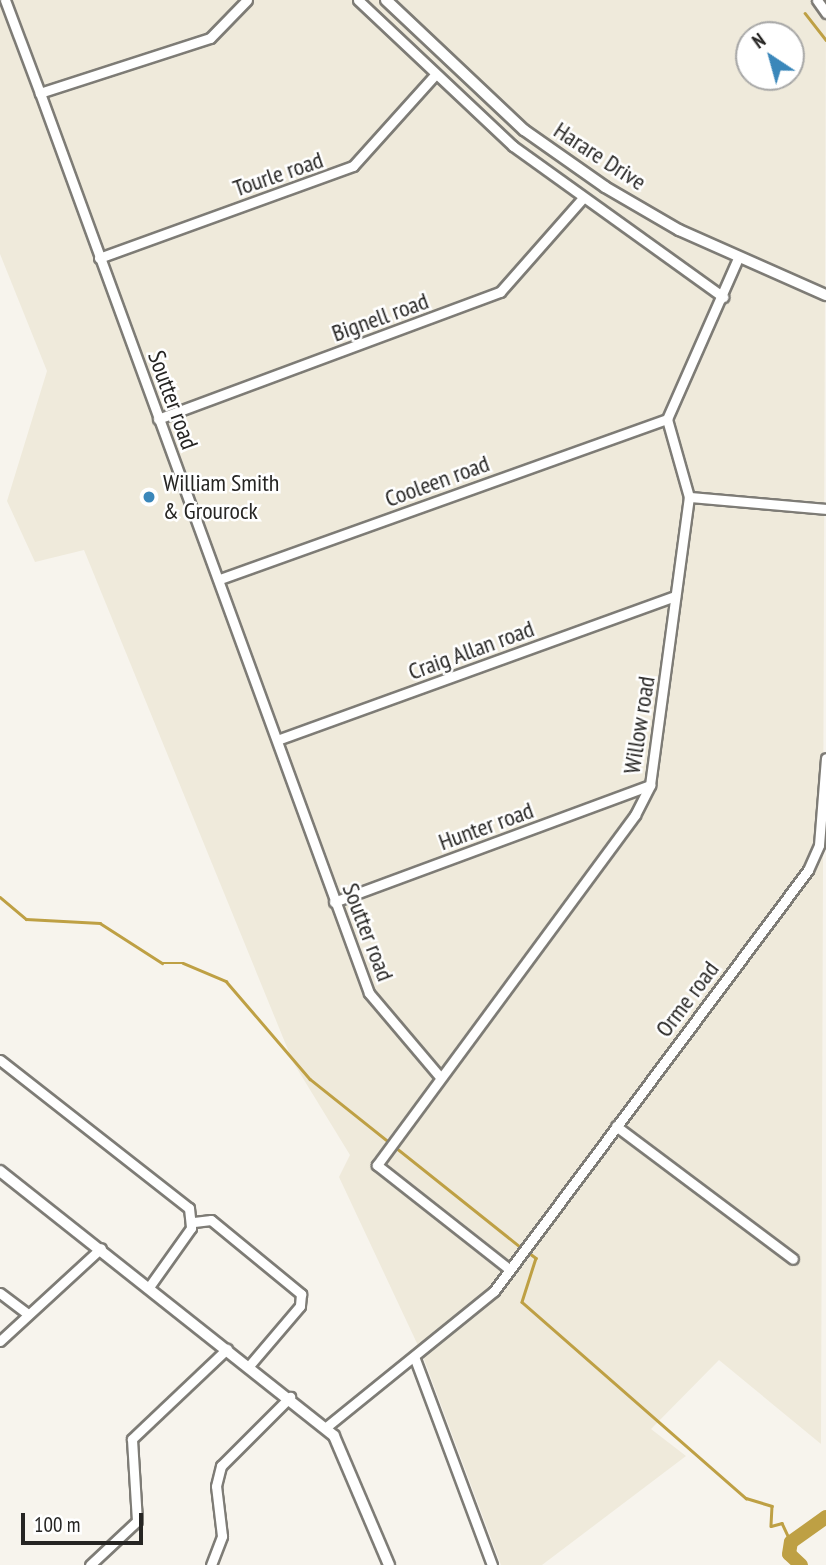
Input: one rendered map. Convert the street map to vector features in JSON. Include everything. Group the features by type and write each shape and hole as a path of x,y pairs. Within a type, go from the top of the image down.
{"street":[{"name":"Soutter road","path":"5,0 158,419 280,739 334,902 377,1007 440,1077"},
{"path":"40,93 210,38 247,0"},
{"path":"358,0 435,75 581,200 723,297"},
{"name":"Harare Drive","path":"386,0 524,130 605,187 738,258 826,295"},
{"path":"817,0 826,13"},
{"name":"Tourle road","path":"99,258 353,166 435,75"},
{"name":"Bignell road","path":"158,419 500,292 581,200"},
{"path":"667,419 738,258"},
{"name":"Willow road","path":"509,1269 377,1165 635,815 650,785 689,496 667,419"},
{"name":"Cooleen road","path":"220,579 667,419"},
{"path":"689,496 826,509"},
{"name":"Craig Allan road","path":"280,739 675,596"},
{"name":"Orme road","path":"509,1269 812,863 826,758"},
{"name":"Hunter road","path":"334,902 650,785"},
{"path":"0,1060 184,1203 194,1222"},
{"path":"616,1126 793,1259"},
{"path":"0,1171 290,1397 325,1428 347,1458 389,1565"},
{"path":"149,1287 194,1222 211,1220 302,1294 300,1306 249,1366"},
{"path":"0,1341 101,1248"},
{"path":"325,1428 478,1308 509,1269"},
{"path":"0,1293 28,1314"},
{"path":"90,1565 137,1521 132,1439 227,1349"},
{"path":"415,1359 492,1565"},
{"path":"211,1565 222,1536 216,1486 221,1466 290,1397"}],"shaded area":[{"path":"0,0 826,0 821,1444 719,1360 651,1429 686,1456 542,1565 501,1565 422,1354 339,1177 350,1155 293,1062 84,550 35,562 7,501 47,371 0,254"}],"waterway":[{"path":"805,13 826,40"},
{"path":"0,897 26,919 100,923 162,963 183,963 226,981 310,1079 522,1248"},
{"path":"528,1252 536,1258 522,1302 746,1498 772,1506 771,1526 782,1523 791,1542"},
{"path":"801,1565 789,1554 791,1542 826,1517"}],"place":[{"name":"William Smith & Grourock","path":"149,497"}]}
